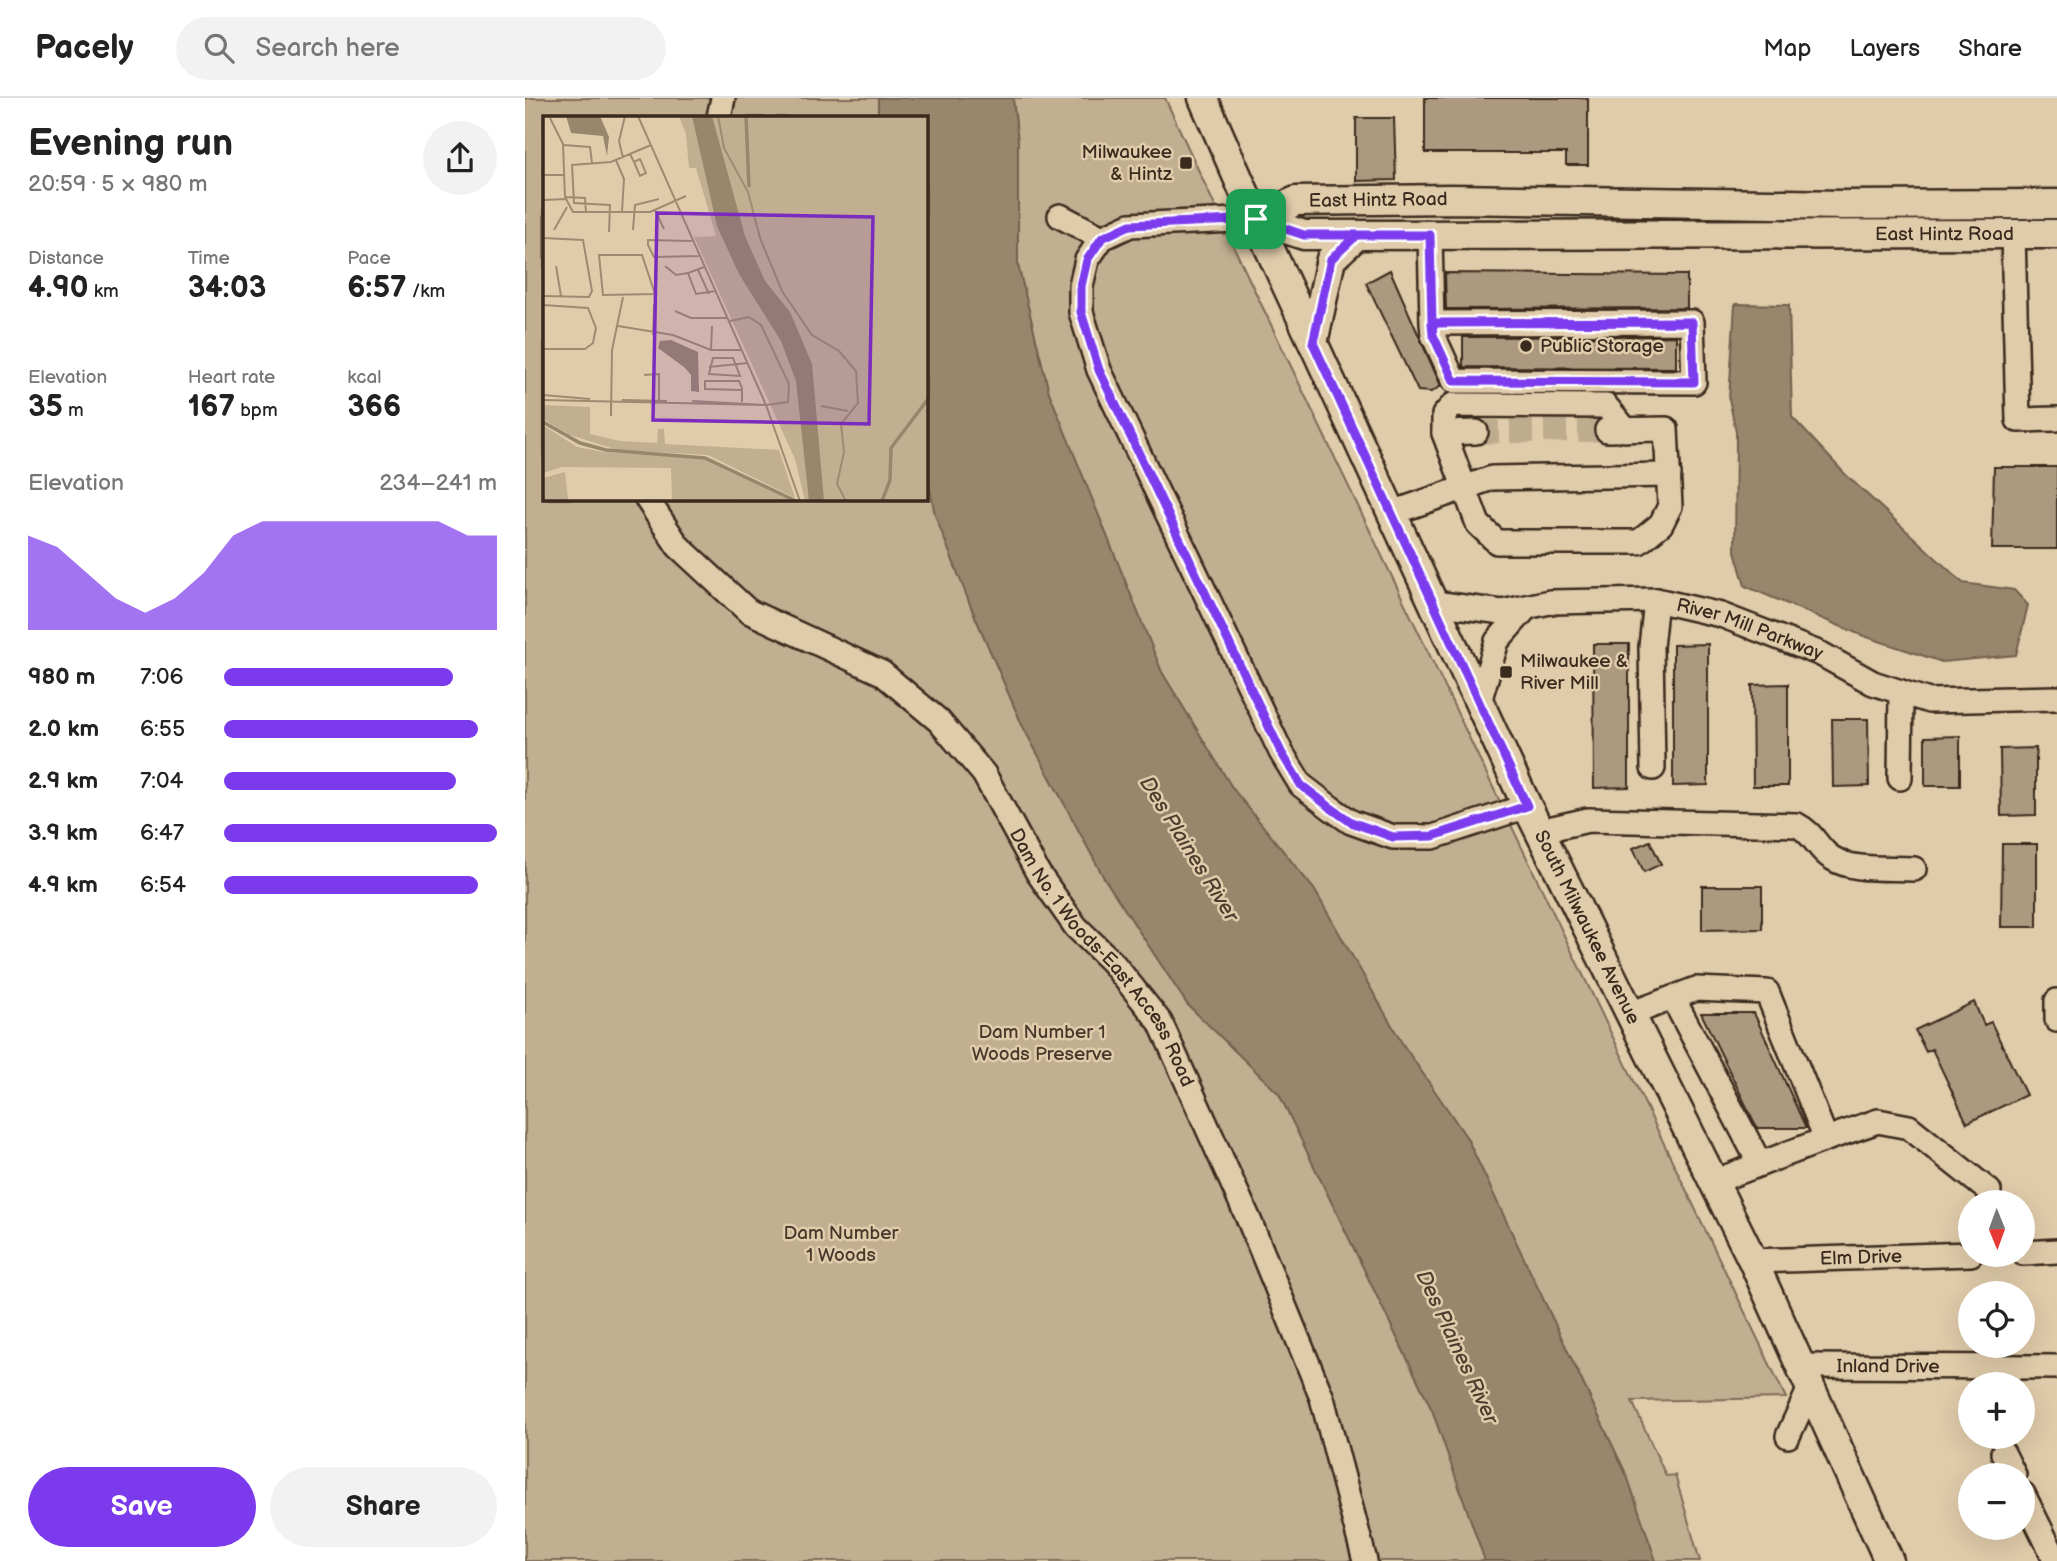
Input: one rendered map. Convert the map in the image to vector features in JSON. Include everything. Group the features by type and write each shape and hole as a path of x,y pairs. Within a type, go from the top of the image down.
{"main road":[{"name":"South Milwaukee Avenue","path":"1203,98 1256,219 1527,806 1752,1261 1889,1561"},
{"name":"East Hintz Road","path":"1256,219 1296,201 1451,199 1816,205 2057,204"},
{"name":"East Hintz Road","path":"1256,219 1304,235 2057,234"},
{"path":"1313,343 1331,259 1357,235"}],"street":[{"path":"719,116 723,98"},
{"path":"1060,216 1102,238"},
{"path":"1256,219 1130,225 1102,238 1087,260 1081,286 1081,312 1099,370 1281,752 1301,785 1351,822 1393,837 1433,836 1527,806"},
{"path":"2013,234 2018,420 2057,419"},
{"path":"1430,235 1432,323 1433,335 1454,381 1694,382 1692,322 1432,323"},
{"path":"1453,405 1606,406 1616,430 1666,429 1669,506 1661,524 1639,541 1497,542 1478,524 1444,433 1444,415 1453,405"},
{"path":"1444,433 1476,432"},
{"path":"1392,513 1492,478 1668,475"},
{"name":"Dam No. 1 Woods-East Access Road","path":"648,500 678,546 748,611 882,673 939,721 984,774 1038,873 1076,927 1112,962 1160,1022 1254,1232 1317,1387 1345,1476 1365,1561"},
{"path":"1653,768 1651,647 1656,600"},
{"name":"River Mill Parkway","path":"1433,603 1502,612 1550,602 1656,600 1721,615 1821,654 1873,683 1929,701 2057,698"},
{"path":"1479,702 1497,640 1526,608"},
{"path":"1900,778 1901,692"},
{"path":"1540,831 1588,820 1797,825 1810,831 1831,858 1846,864 1914,869"},
{"path":"1630,1014 1696,989 1766,992 1826,1139"},
{"path":"1673,998 1760,1164"},
{"path":"2057,1001 2057,1020"},
{"path":"1713,1182 1878,1121 1909,1127 1988,1190"},
{"path":"2035,1252 2057,1251"},
{"name":"Elm Drive","path":"1752,1261 1958,1254"},
{"name":"Inland Drive","path":"1805,1377 2057,1367"},
{"path":"1788,1436 1805,1377"},
{"path":"2003,1453 2008,1463"},
{"path":"2035,1518 2056,1561"}],"green space":[{"name":"Dam Number 1 Woods Preserve","path":"525,98 1165,98 1240,260 1786,1398 1632,1401 1666,1476 1675,1475 1700,1561 525,1561"}],"water":[{"name":"Des Plaines River","path":"878,98 1013,98 1018,141 1018,265 1049,392 1162,672 1233,789 1314,889 1402,1043 1467,1138 1627,1476 1656,1561 1485,1561 1432,1410 1279,1094 1187,1004 1104,878 1022,725 935,515 927,473 927,116 878,116"},
{"path":"1735,304 1789,305 1792,417 1846,475 1963,583 2014,590 2028,605 2016,655 1942,662 1861,635 1745,586 1735,551 1736,432 1729,399"}],"building":[{"path":"1425,98 1588,98 1588,165 1566,165 1566,153 1425,153"},
{"path":"1356,118 1394,118 1396,180 1356,181"},
{"path":"1390,270 1441,386 1431,392 1418,391 1366,283"},
{"path":"1445,273 1687,275 1687,308 1446,309"},
{"path":"1676,336 1676,368 1463,367 1463,337"},
{"path":"1994,467 2057,467 2057,549 1992,549"},
{"path":"1593,644 1629,644 1629,787 1594,788"},
{"path":"1708,644 1708,785 1673,786 1673,645"},
{"path":"1788,684 1788,786 1753,786 1752,685"},
{"path":"1832,719 1868,719 1869,786 1833,787"},
{"path":"1960,736 1960,786 1925,786 1925,737"},
{"path":"2036,748 2036,815 2001,816 2000,749"},
{"path":"1650,841 1661,864 1644,872 1633,848"},
{"path":"2002,844 2037,844 2037,927 2001,927"},
{"path":"1702,886 1762,886 1762,929 1702,930"},
{"path":"1974,1002 1984,1025 1991,1022 2026,1095 1967,1123 1932,1049 1926,1052 1915,1030"},
{"path":"1701,1013 1754,1013 1806,1128 1757,1128"}],"tunnel":[{"path":"1476,432 1607,430"}],"place":[{"name":"Milwaukee & Hintz","path":"1186,163"},
{"name":"Public Storage","path":"1526,346"},
{"name":"Milwaukee & River Mill","path":"1506,672"}],"route":[{"path":"1256,219 1130,225 1102,238 1087,260 1081,286 1081,312 1099,370 1281,752 1301,785 1351,822 1393,837 1433,836 1527,806 1313,343 1322,290 1331,259 1357,235 1430,235 1432,323 1433,335 1454,381 1694,382 1692,322 1432,323 1430,235 1357,235 1304,235 1256,219"}],"park label":[{"name":"Dam Number 1 Woods","path":"841,1244"}]}
